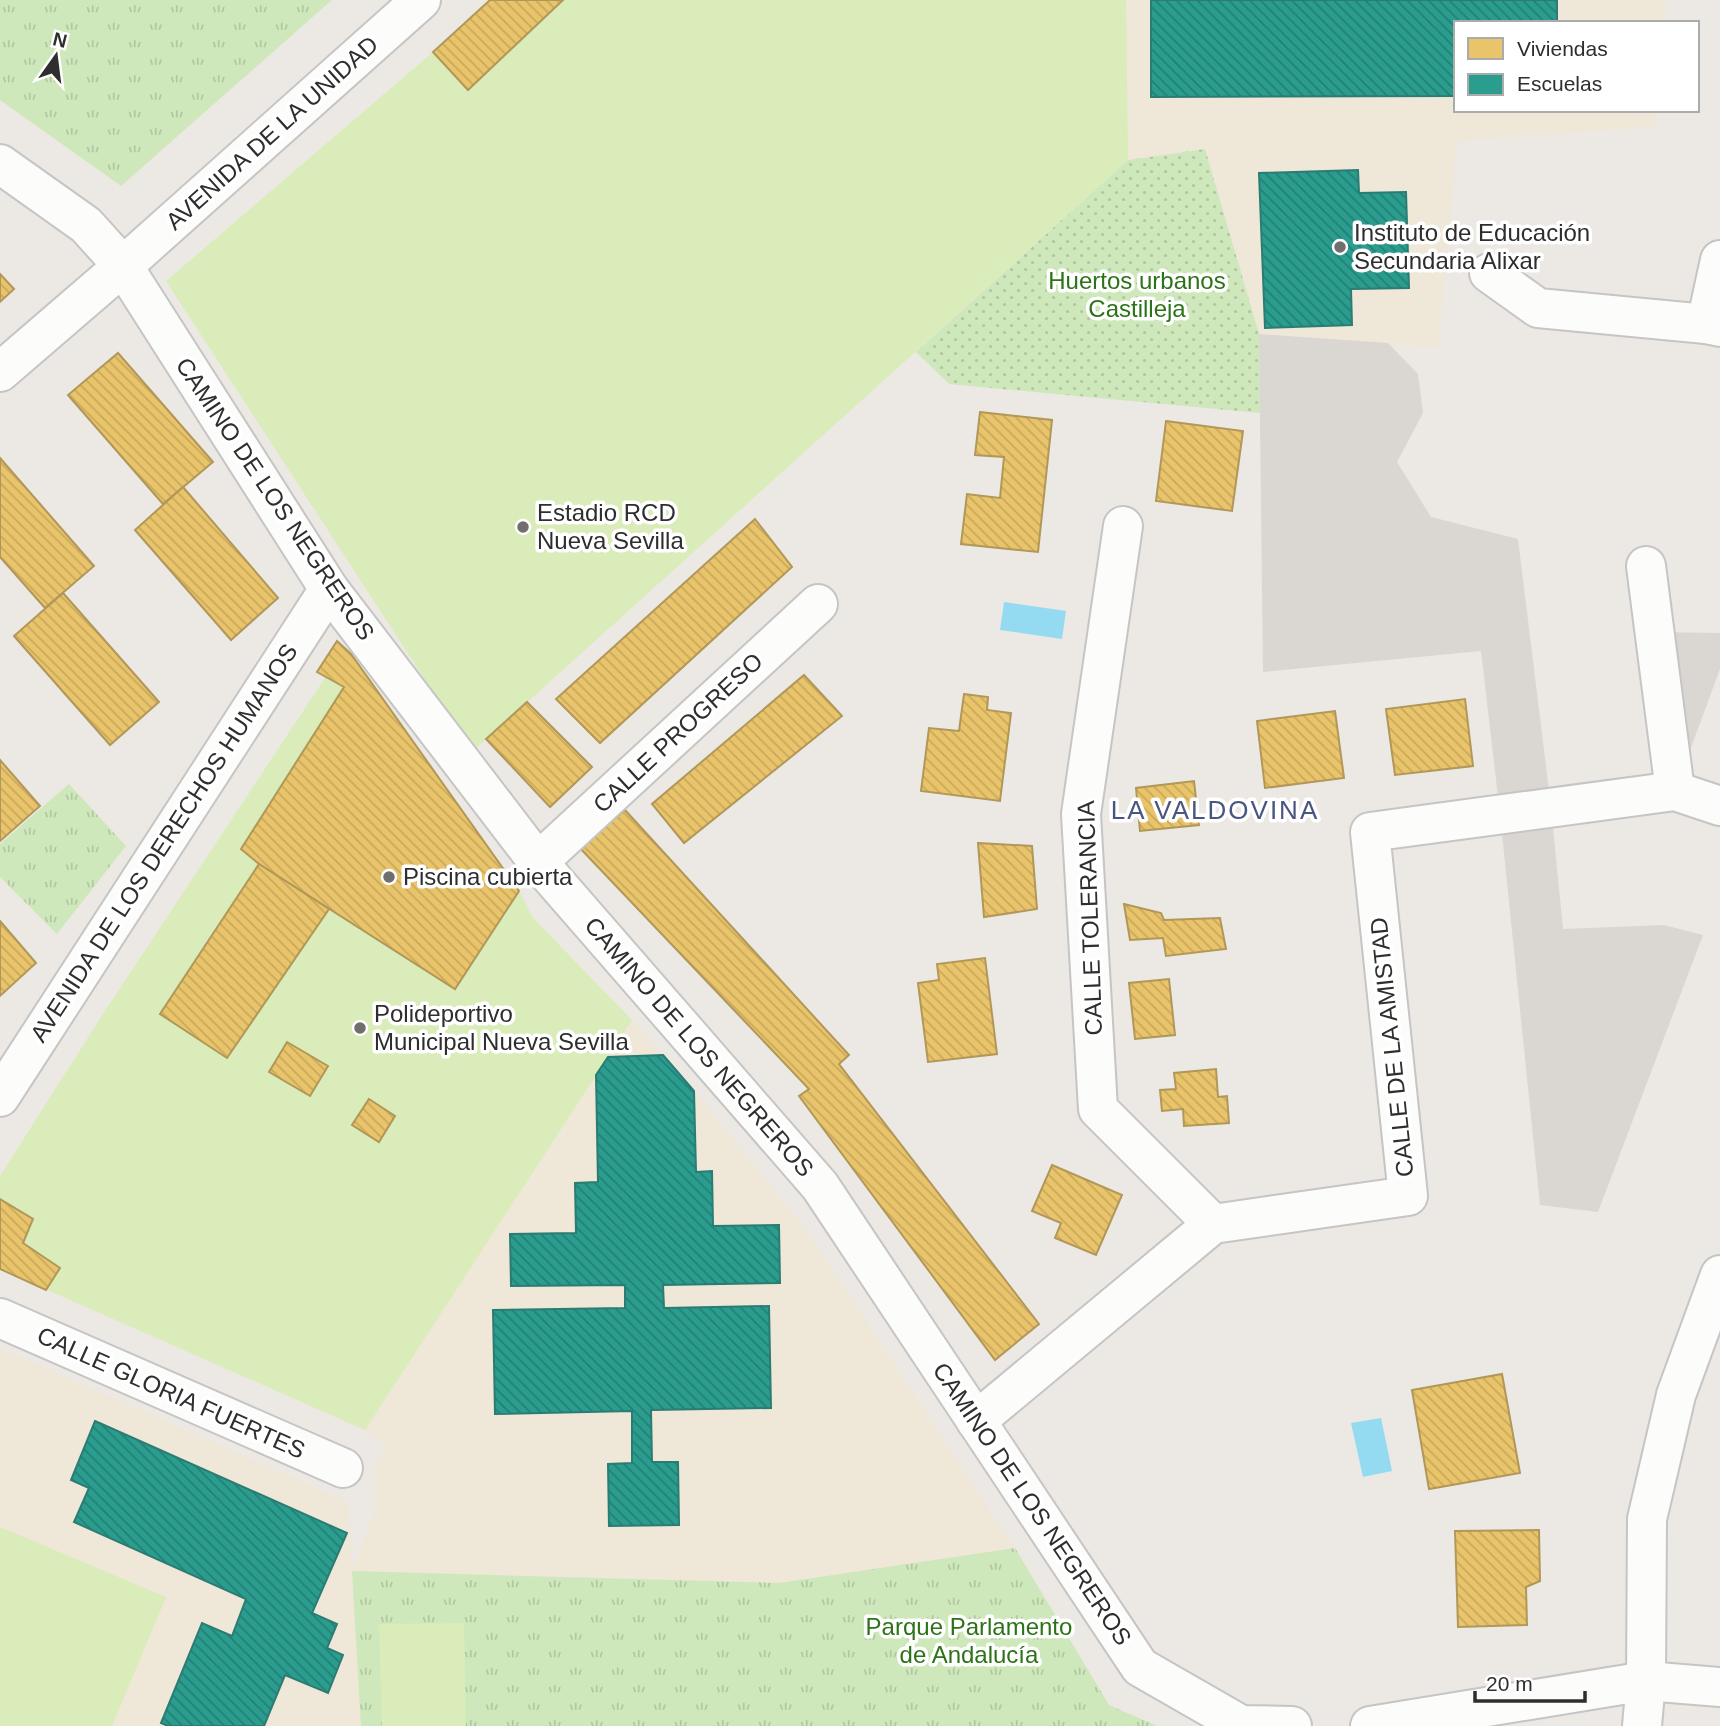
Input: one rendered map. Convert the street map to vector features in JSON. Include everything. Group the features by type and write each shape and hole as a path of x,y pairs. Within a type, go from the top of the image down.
{"street":[{"name":"AVENIDA DE LA UNIDAD","path":"0,372 421,0"},
{"name":"CAMINO DE LOS NEGREROS","path":"0,164 86,225 123,266 329,589 538,862 820,1186 1140,1667 1241,1726 1292,1726"},
{"path":"1489,273 1538,308 1713,326 1720,260"},
{"name":"CALLE TOLERANCIA","path":"1123,526 1081,814 1098,1109 1213,1224"},
{"path":"1646,566 1675,791"},
{"name":"AVENIDA DE LOS DERECHOS HUMANOS","path":"0,1097 329,589"},
{"name":"CALLE PROGRESO","path":"538,862 818,604"},
{"name":"CALLE DE LA AMISTAD","path":"1213,1224 1408,1196 1370,832 1675,791 1720,806"},
{"path":"976,1421 1213,1224"},
{"path":"1642,1726 1646,1681 1647,1519 1676,1395 1720,1275"},
{"name":"CALLE GLORIA FUERTES","path":"0,1318 343,1468"},
{"path":"1370,1726 1646,1681 1720,1687"}],"shaded area":[{"name":"Instituto de Educación Secundaria Alixar","path":"1126,0 1666,0 1664,21 1454,21 1454,112 1656,112 1655,127 1457,141 1438,348 1259,334 1205,149 1128,160"},
{"path":"1259,334 1388,343 1418,374 1423,413 1397,462 1431,517 1518,539 1563,929 1664,925 1703,935 1598,1212 1540,1205 1481,651 1263,672"},
{"path":"1654,632 1720,633 1720,669 1675,791"},
{"path":"632,1020 694,1091 802,1224 1015,1548 779,1583 352,1571 361,1726 0,1726 0,1348 348,1502 353,1569 376,1508 374,1470 386,1448 365,1430"}],"green space":[{"path":"0,0 332,0 121,186 0,100"},
{"name":"Estadio RCD Nueva Sevilla","path":"490,0 1126,0 1128,160 472,752 166,281"},
{"name":"Huertos urbanos Castilleja","path":"1205,149 1259,334 1260,413 949,384 916,352 1128,160"},
{"name":"Polideportivo Municipal Nueva Sevilla","path":"337,641 351,654 519,891 533,918 632,1020 365,1430 0,1269 0,1176 101,1017 325,678 317,672"},
{"path":"69,784 126,846 57,934 0,877 0,844"},
{"path":"0,1527 166,1597 112,1726 0,1726"},
{"name":"Parque Parlamento de Andalucía","path":"1015,1548 1109,1705 1157,1726 361,1726 352,1571 779,1583"},
{"path":"464,1623 466,1726 382,1726 379,1624"}],"water":[{"path":"1004,602 1066,611 1062,639 1000,630"},
{"path":"1381,1418 1392,1471 1363,1477 1351,1423"}],"building: Viviendas":[{"path":"490,0 563,0 468,90 433,52"},
{"path":"0,274 14,289 0,302"},
{"path":"118,353 213,462 163,504 68,395"},
{"path":"980,412 1052,420 1038,552 961,544 967,494 1000,498 1004,457 975,455"},
{"path":"1166,421 1243,431 1232,511 1156,501"},
{"path":"0,458 94,566 45,608 0,557"},
{"path":"183,487 278,598 231,640 135,530"},
{"path":"755,519 792,567 600,743 556,699"},
{"path":"63,593 159,702 110,745 14,636"},
{"name":"Piscina cubierta","path":"337,641 351,654 519,891 455,989 259,864 241,849 344,687 317,672"},
{"path":"804,675 842,716 684,843 652,804"},
{"path":"964,694 988,697 987,710 1011,713 1000,801 921,791 929,728 959,731"},
{"path":"1465,699 1473,766 1395,775 1386,709"},
{"path":"527,702 592,767 550,807 486,739"},
{"path":"1335,711 1344,778 1265,788 1257,721"},
{"path":"0,760 40,806 0,841"},
{"path":"1194,781 1199,825 1140,831 1136,788"},
{"path":"625,810 849,1055 839,1064 1039,1324 995,1360 799,1096 809,1089 579,847"},
{"path":"978,843 1032,846 1037,909 984,917"},
{"path":"259,864 329,909 227,1058 160,1014"},
{"path":"1124,904 1161,913 1164,920 1220,918 1226,949 1166,956 1163,938 1130,940"},
{"path":"0,921 36,963 0,996"},
{"path":"985,958 997,1054 928,1062 918,983 939,980 937,964"},
{"path":"1169,979 1175,1035 1135,1039 1129,983"},
{"path":"287,1042 328,1066 310,1096 269,1072"},
{"path":"1216,1069 1218,1097 1227,1096 1229,1123 1184,1126 1183,1109 1162,1111 1160,1090 1176,1089 1174,1073"},
{"path":"369,1099 395,1116 379,1142 352,1125"},
{"path":"1052,1165 1122,1195 1096,1255 1055,1238 1061,1223 1032,1211"},
{"path":"0,1199 33,1219 23,1243 60,1268 46,1290 0,1269"},
{"path":"1502,1374 1520,1473 1429,1489 1412,1390"},
{"path":"1539,1530 1540,1581 1526,1587 1527,1625 1458,1627 1455,1531"}],"building: Escuelas":[{"path":"1151,0 1557,0 1557,21 1454,21 1454,96 1151,97"},
{"path":"1358,170 1359,193 1406,192 1409,288 1351,289 1352,325 1265,328 1259,173"},
{"path":"663,1055 694,1091 696,1172 712,1171 713,1226 779,1225 780,1283 663,1285 664,1308 769,1306 771,1408 651,1410 652,1462 678,1462 679,1525 609,1526 608,1464 632,1463 632,1411 495,1414 493,1310 625,1308 625,1285 511,1286 510,1234 576,1233 575,1183 598,1182 596,1075 608,1057"},
{"path":"95,1421 347,1533 312,1613 337,1624 327,1648 343,1655 328,1693 285,1675 264,1726 168,1726 161,1723 202,1623 232,1636 246,1599 74,1522 89,1488 71,1480"}],"place":[{"name":"Instituto de Educación Secundaria Alixar","path":"1340,247"},
{"name":"Estadio RCD Nueva Sevilla","path":"523,527"},
{"name":"Piscina cubierta","path":"389,877"},
{"name":"Polideportivo Municipal Nueva Sevilla","path":"360,1028"}],"district":[{"name":"LA VALDOVINA","path":"1215,810"}]}
